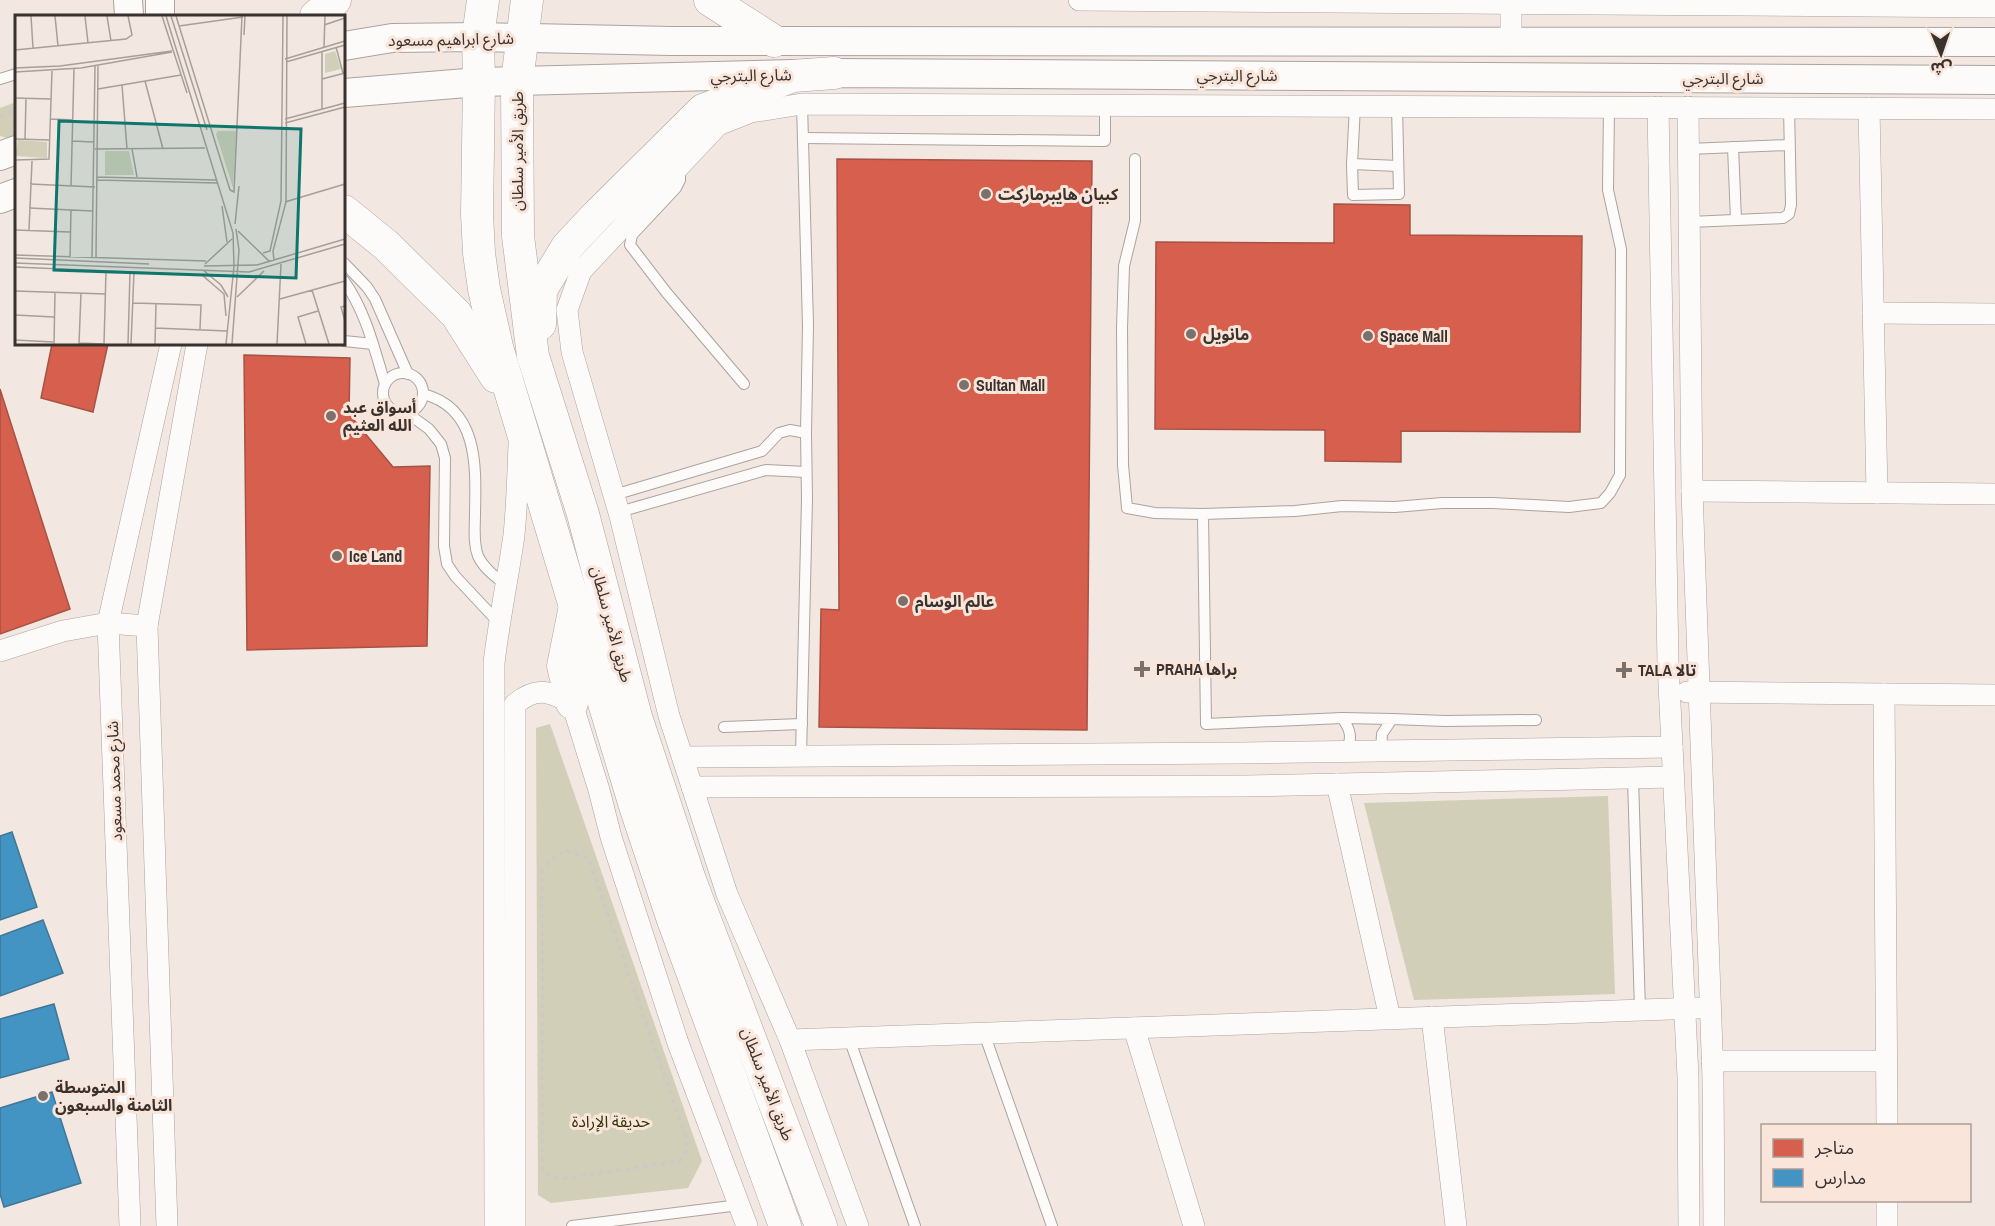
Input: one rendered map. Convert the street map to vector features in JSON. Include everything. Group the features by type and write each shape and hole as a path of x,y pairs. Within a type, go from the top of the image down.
{"main road":[{"path":"128,0 129,15"},
{"path":"317,15 335,0"},
{"name":"طريق الأمير سلطان","path":"483,0 478,37 477,204 479,253 484,289 497,347 574,608 650,850 784,1226"},
{"name":"طريق الأمير سلطان","path":"527,0 517,82 518,236 533,356 583,514 636,717 690,880 821,1226"},
{"path":"710,0 774,41"},
{"name":"شارع ابراهيم مسعود","path":"345,46 392,38 523,38"},
{"name":"شارع البترجي","path":"523,38 670,41 1995,42"},
{"path":"550,408 540,344 541,290 567,247 597,214 703,110 793,76 834,73"},
{"name":"شارع البترجي","path":"479,82 834,73 1995,80"},
{"path":"345,93 479,82"},
{"path":"0,156 15,150"},
{"path":"0,199 15,193"},
{"path":"345,212 386,245 456,314 493,371 520,425"},
{"path":"572,703 563,666 574,608"},
{"path":"744,1116 761,1107 776,1103"}],"street":[{"path":"1079,0 1995,7"},
{"path":"1511,4 1511,40"},
{"path":"1225,75 1226,105"},
{"path":"1936,80 1936,109"},
{"name":"شارع البترجي","path":"681,165 718,125 751,112 802,104 1995,109"},
{"path":"1688,106 1692,491 1712,1061 1714,1226"},
{"path":"1658,107 1669,693 1688,1077 1689,1226"},
{"path":"1869,108 1877,493"},
{"path":"681,165 581,271 567,310 572,352 616,504 669,716 727,894 790,1040 858,1226"},
{"path":"1873,313 1995,314"},
{"name":"شارع محمد مسعود","path":"130,1226 108,623 171,345"},
{"path":"167,1226 147,626 197,345"},
{"path":"495,1226 494,663 514,532 520,425"},
{"path":"1692,491 1995,494"},
{"path":"0,651 63,631 108,623 147,626"},
{"path":"515,1226 515,704 526,694 538,691 552,692 572,703 611,837 674,1032 747,1226"},
{"path":"1669,693 1995,695"},
{"path":"1884,694 1887,1124"},
{"path":"683,758 1672,747"},
{"path":"692,787 1337,784 1674,777"},
{"path":"1337,784 1390,1018"},
{"path":"790,1040 1710,1007"},
{"path":"1432,1017 1456,1226"},
{"path":"1134,1028 1194,1226"},
{"path":"1712,1061 1886,1061"},
{"path":"1887,1202 1887,1226"}],"lane":[{"path":"0,79 15,74"},
{"path":"801,756 807,499 808,325 802,104"},
{"path":"803,138 1105,141 1105,105"},
{"path":"1355,106 1353,195 1399,194 1397,106"},
{"path":"1135,159 1135,221 1124,266 1122,328 1123,465 1127,508 1155,513 1203,514 1294,511 1342,506 1395,507 1442,503 1569,507 1601,503 1610,493 1620,475 1621,249 1608,190 1610,106"},
{"path":"1689,222 1783,218 1789,214 1791,205 1789,107"},
{"path":"1688,149 1790,145"},
{"path":"1733,147 1736,220"},
{"path":"1352,164 1398,166"},
{"path":"681,165 678,184 629,241 666,292 744,384"},
{"path":"345,264 375,299 408,374"},
{"path":"345,282 364,316 385,384"},
{"path":"345,341 373,344"},
{"path":"407,413 421,402 423,394 416,378 408,374 399,374 391,377 385,384 383,393 385,402 390,409 407,413 429,429 441,444 445,458 444,546 447,564 455,576 499,624"},
{"path":"423,394 438,398 448,404 458,414 465,429 476,469 474,543 484,567 507,586"},
{"path":"616,504 762,451 779,433 790,430 806,433"},
{"path":"616,504 766,470 806,472"},
{"path":"1203,514 1206,724 1342,718 1445,721 1536,720"},
{"path":"1342,718 1350,734 1350,743 1345,752"},
{"path":"1381,751 1382,734 1392,719"},
{"path":"724,727 801,724"},
{"path":"1633,778 1640,1010"},
{"path":"984,1033 1052,1226"},
{"path":"849,1038 915,1226"},
{"path":"572,1226 739,1205"}],"path":[{"path":"0,116 15,111"},
{"path":"566,851 588,857 686,1137 687,1148 680,1161 560,1179 549,1176 543,1169 542,869 544,865 566,851"}],"green space":[{"path":"15,102 15,137 11,139 0,136 0,108"},
{"name":"حديقة الإرادة","path":"550,724 702,1161 688,1188 551,1203 538,1195 536,728"},
{"path":"1608,796 1615,994 1414,1000 1364,803"}],"building: متاجر":[{"name":"Sultan Mall","path":"837,159 1092,161 1087,730 819,727 821,609 839,610"},
{"name":"Space Mall","path":"1334,204 1410,205 1410,235 1582,236 1580,432 1401,431 1401,462 1325,461 1325,430 1155,429 1156,242 1334,243"},
{"path":"52,345 108,345 93,412 41,398"},
{"name":"Ice Land","path":"244,355 350,358 349,414 393,467 430,466 427,646 247,650"},
{"path":"0,389 70,609 0,634"}],"building: مدارس":[{"path":"12,832 37,907 0,920 0,836"},
{"path":"43,920 63,973 0,996 0,936"},
{"path":"54,1004 69,1059 0,1078 0,1019"},
{"path":"52,1092 81,1183 4,1207 0,1194 0,1108"}],"place":[{"name":"كبيان هايبرماركت","path":"986,194"},
{"name":"مانويل","path":"1191,334"},
{"name":"Space Mall","path":"1368,336"},
{"name":"Sultan Mall","path":"964,385"},
{"name":"أسواق عبد الله العثيم","path":"331,416"},
{"name":"Ice Land","path":"337,556"},
{"name":"عالم الوسام","path":"903,601"},
{"name":"PRAHA براها","path":"1142,669"},
{"name":"TALA تالا","path":"1624,670"},
{"name":"المتوسطة الثامنة والسبعون","path":"43,1096"}]}
